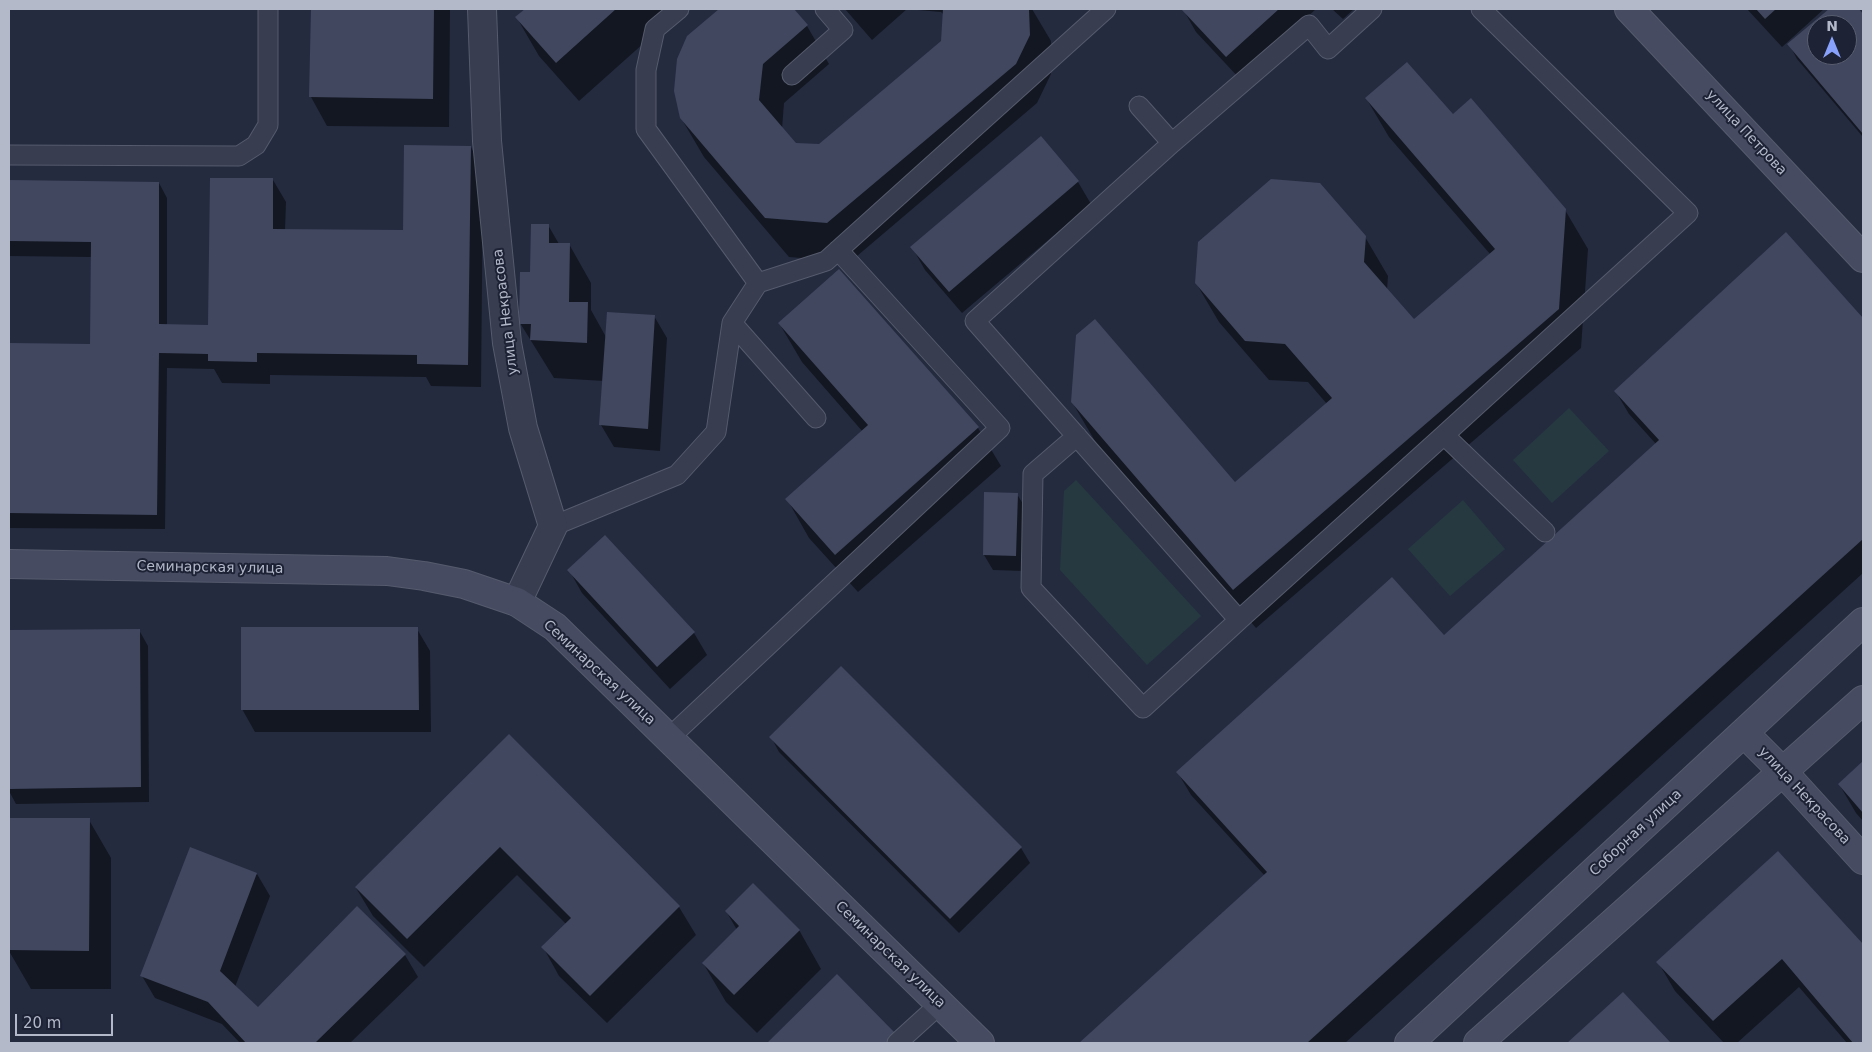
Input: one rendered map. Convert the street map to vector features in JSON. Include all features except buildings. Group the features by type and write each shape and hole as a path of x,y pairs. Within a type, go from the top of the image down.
{"main road":[{"name":"улица Петрова","path":"1629,9 1863,258"},
{"name":"Семинарская улица","path":"9,564 387,571 464,584 517,602 555,627 980,1043"},
{"name":"Соборная улица","path":"1409,1043 1863,622"},
{"path":"1478,1043 1863,700"},
{"name":"улица Некрасова","path":"1744,733 1783,772 1863,860"}],"street":[{"name":"улица Некрасова","path":"482,9 487,140 507,343 523,428 553,526"},
{"path":"517,602 553,526"}],"lane":[{"path":"9,155 239,156 256,145 268,125 268,9"},
{"path":"679,9 655,29 646,70 646,129 758,283"},
{"path":"792,75 843,30 825,9"},
{"path":"553,526 677,475 716,432 732,323 758,283 826,260 1106,9"},
{"path":"1239,620 975,320 1172,143 1309,25 1328,49 1372,9"},
{"path":"1077,436 1033,474 1031,588 1143,708 1688,214 1481,9"},
{"path":"1139,106 1172,143"},
{"path":"669,738 1000,428 838,250"},
{"path":"732,323 816,418"},
{"path":"1444,434 1545,532"},
{"path":"897,1043 940,1004"}],"shaded area":[{"path":"1569,408 1609,451 1552,503 1513,460"},
{"path":"1076,480 1201,616 1147,665 1060,570 1064,491"},
{"path":"1463,500 1505,549 1450,596 1408,549"}]}
